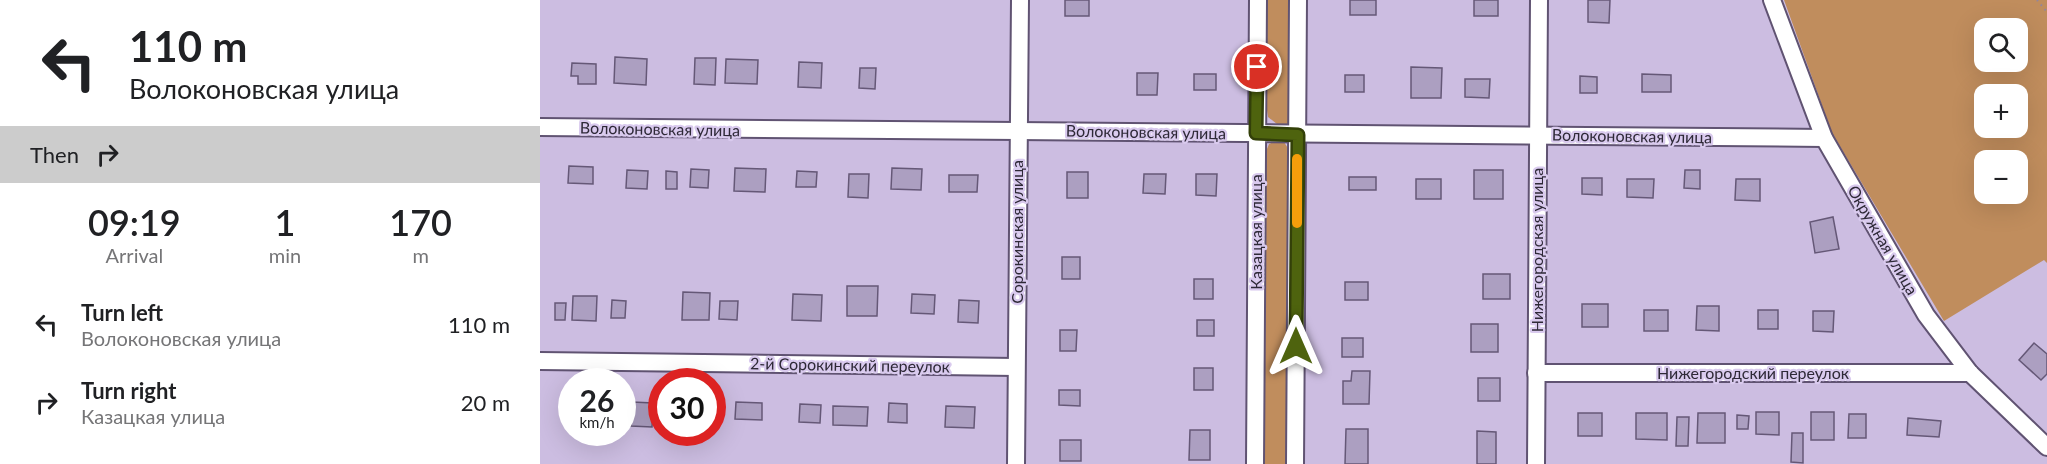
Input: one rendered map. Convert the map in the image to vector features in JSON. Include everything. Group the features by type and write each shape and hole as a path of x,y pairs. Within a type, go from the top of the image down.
{"street":[{"name":"Сорокинская улица","path":"1016,464 1020,0"},
{"name":"Казацкая улица","path":"1255,464 1258,0"},
{"path":"1295,464 1298,0"},
{"name":"Нижегородская улица","path":"1536,464 1539,0"},
{"name":"Окружная улица","path":"1772,0 1824,138 1926,315 1971,373 2047,447"},
{"name":"Волоконовская улица","path":"540,127 1824,138"},
{"name":"2-й Сорокинский переулок","path":"540,361 1016,367"},
{"name":"Нижегородский переулок","path":"1536,373 1971,373"}],"path":[{"path":"2037,0 2047,12"}],"shaded area":[{"path":"1267,0 1293,0 1292,114 1288,126 1282,128 1268,117 1266,104"},
{"path":"1784,0 2047,0 2047,263 2044,260 1944,321 1832,133"},
{"path":"1276,141 1284,142 1291,153 1290,464 1264,464 1265,154 1269,144"}],"building":[{"path":"1065,0 1089,0 1089,16 1065,16"},
{"path":"1350,0 1376,0 1376,15 1350,15"},
{"path":"1474,0 1498,0 1498,16 1474,16"},
{"path":"1588,0 1610,0 1609,23 1588,22"},
{"path":"615,57 647,59 646,85 614,83"},
{"path":"695,58 716,58 715,85 694,84"},
{"path":"726,59 758,60 757,84 725,83"},
{"path":"799,62 822,63 821,88 798,87"},
{"path":"572,63 596,64 596,84 578,84 578,76 571,76"},
{"path":"1411,67 1442,68 1441,98 1411,98"},
{"path":"860,68 876,68 875,89 859,88"},
{"path":"1137,73 1158,73 1157,95 1137,95"},
{"path":"1194,74 1216,74 1216,90 1194,90"},
{"path":"1642,74 1671,75 1671,92 1642,92"},
{"path":"1345,75 1364,75 1364,92 1345,92"},
{"path":"1580,76 1597,77 1597,93 1580,93"},
{"path":"1465,79 1490,79 1489,98 1465,97"},
{"path":"569,166 593,167 593,184 568,183"},
{"path":"735,168 766,169 765,192 734,191"},
{"path":"892,168 922,169 921,190 891,189"},
{"path":"691,169 709,170 708,188 690,187"},
{"path":"627,170 648,171 647,189 626,188"},
{"path":"1474,170 1503,170 1503,199 1474,199"},
{"path":"1685,170 1700,170 1700,189 1684,188"},
{"path":"666,171 677,172 677,189 666,189"},
{"path":"797,171 817,172 816,187 796,187"},
{"path":"1067,172 1088,172 1088,198 1067,198"},
{"path":"849,174 869,174 868,198 848,197"},
{"path":"1144,174 1166,174 1165,194 1143,193"},
{"path":"1196,174 1217,174 1216,196 1196,195"},
{"path":"949,175 978,175 977,192 949,192"},
{"path":"1349,177 1376,177 1376,190 1349,190"},
{"path":"1582,178 1602,178 1602,195 1582,194"},
{"path":"1416,179 1441,179 1441,199 1416,199"},
{"path":"1627,179 1654,179 1653,198 1627,197"},
{"path":"1736,179 1760,179 1760,201 1735,200"},
{"path":"1833,217 1839,249 1815,253 1810,222"},
{"path":"1062,257 1080,257 1080,279 1062,279"},
{"path":"1483,274 1510,274 1510,299 1483,299"},
{"path":"1194,279 1213,279 1213,299 1194,299"},
{"path":"1345,282 1368,282 1368,300 1345,300"},
{"path":"847,286 878,286 877,316 847,316"},
{"path":"683,292 710,293 709,320 682,320"},
{"path":"793,294 822,295 821,321 792,320"},
{"path":"912,294 935,295 934,314 911,313"},
{"path":"573,296 597,296 596,321 572,320"},
{"path":"612,300 626,301 625,318 611,318"},
{"path":"959,300 979,301 978,323 958,322"},
{"path":"720,301 738,301 737,320 719,319"},
{"path":"555,303 566,303 565,320 555,320"},
{"path":"1582,304 1608,304 1608,327 1582,327"},
{"path":"1697,306 1719,306 1719,331 1696,330"},
{"path":"1644,310 1668,310 1668,331 1644,331"},
{"path":"1758,310 1778,310 1778,329 1758,329"},
{"path":"1813,311 1834,311 1833,332 1813,331"},
{"path":"1197,320 1214,320 1214,336 1197,336"},
{"path":"1471,324 1498,324 1498,352 1471,352"},
{"path":"1060,330 1077,330 1076,351 1060,351"},
{"path":"1342,338 1363,338 1363,357 1342,357"},
{"path":"2034,343 2047,354 2047,374 2041,380 2019,360"},
{"path":"1194,368 1213,368 1213,390 1194,390"},
{"path":"1352,371 1370,371 1369,404 1343,404 1343,381 1351,381"},
{"path":"1478,378 1500,378 1500,401 1478,401"},
{"path":"1059,390 1080,390 1080,406 1059,405"},
{"path":"636,402 648,403 648,427 636,426"},
{"path":"736,402 762,403 762,420 735,419"},
{"path":"889,403 907,404 907,423 888,422"},
{"path":"800,404 821,405 820,423 799,422"},
{"path":"833,406 868,407 867,426 833,425"},
{"path":"946,406 975,407 974,428 945,427"},
{"path":"1756,412 1779,412 1779,435 1756,434"},
{"path":"1811,412 1834,412 1834,440 1811,440"},
{"path":"1578,413 1602,413 1602,436 1578,436"},
{"path":"1636,413 1667,413 1667,440 1636,439"},
{"path":"1698,413 1725,413 1725,443 1697,443"},
{"path":"1849,414 1866,414 1866,438 1848,438"},
{"path":"1737,415 1749,416 1748,429 1737,429"},
{"path":"1677,417 1689,417 1688,446 1676,446"},
{"path":"1908,418 1941,421 1939,437 1907,435"},
{"path":"1346,429 1368,429 1368,464 1345,464"},
{"path":"1190,430 1210,430 1210,460 1189,460"},
{"path":"1477,431 1496,432 1496,464 1477,464"},
{"path":"1792,433 1803,433 1803,463 1791,462"},
{"path":"1060,440 1081,440 1081,461 1060,461"}],"slow traffic":[{"path":"1297,159 1297,223"}],"route":[{"path":"1257,67 1256,133 1298,135 1296,346"}]}
